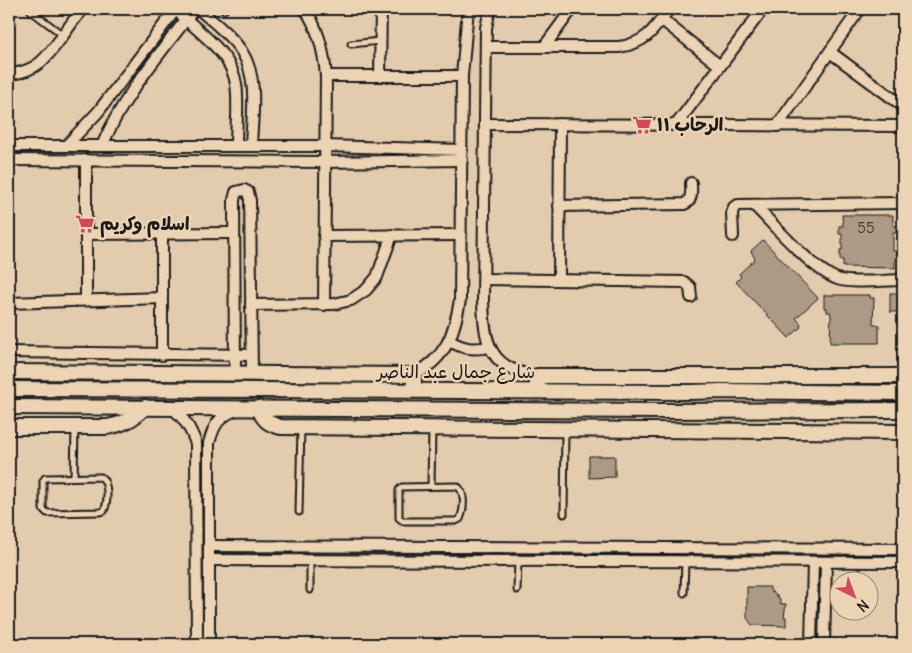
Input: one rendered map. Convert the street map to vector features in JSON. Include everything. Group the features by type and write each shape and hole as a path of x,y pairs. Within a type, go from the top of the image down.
{"main road":[{"path":"9,372 414,375 414,390"},
{"path":"537,391 537,376 903,376"},
{"name":"شارع جمال عبد الناصر","path":"9,389 903,393"},
{"path":"722,391 722,410"},
{"path":"690,392 690,411"},
{"name":"شارع جمال عبد الناصر","path":"9,407 690,411 903,410"},
{"path":"9,427 107,427 121,425 133,419 146,407"},
{"path":"259,408 262,419 271,425 301,428 903,432"},
{"path":"815,410 815,432"}],"street":[{"path":"9,74 32,68 42,62 83,9"},
{"path":"66,146 98,112 175,9 222,54 234,73 237,95 236,146"},
{"path":"102,146 110,126 121,107 194,9"},
{"path":"198,9 233,41 249,66 253,88 251,146"},
{"path":"304,9 318,34 324,55 326,76 324,305"},
{"path":"380,76 381,9"},
{"path":"414,375 435,361 450,341 458,314 460,300 462,76 468,9"},
{"path":"490,9 486,28 484,316 489,347 504,365 514,371 537,376"},
{"path":"544,47 572,9"},
{"path":"486,47 619,47 631,45 642,41 651,33 669,9"},
{"path":"676,125 763,9"},
{"path":"776,126 860,9"},
{"path":"661,19 720,66"},
{"path":"830,52 903,106"},
{"path":"326,76 462,76"},
{"path":"486,124 903,126"},
{"path":"559,280 560,124"},
{"path":"9,146 325,146 462,155"},
{"path":"9,160 325,162 462,155"},
{"path":"86,160 86,300"},
{"path":"560,206 684,204 690,199 691,183"},
{"path":"235,373 234,195 240,190 248,192 250,200 252,373"},
{"path":"733,236 732,213 734,207 738,205 903,203"},
{"path":"754,204 814,264 831,276 842,280 903,280"},
{"path":"86,234 234,233"},
{"path":"162,234 162,355"},
{"path":"251,305 324,305 351,300 366,290 377,277 392,235"},
{"path":"324,236 461,235"},
{"path":"484,279 684,282 690,287 691,297"},
{"path":"9,303 162,298"},
{"path":"450,341 465,348 481,349 489,347"},
{"path":"9,352 251,355"},
{"path":"172,408 183,417 191,430 196,444 197,644"},
{"path":"209,644 209,443 214,428 224,415 241,408"},
{"path":"209,546 903,549"},
{"path":"356,560 357,546"},
{"path":"765,548 766,562"},
{"path":"871,549 872,562"},
{"path":"209,560 903,562"},
{"path":"811,644 812,562"},
{"path":"824,644 826,562"}],"lane":[{"path":"31,11 63,35"},
{"path":"351,44 380,41"},
{"path":"74,477 75,427"},
{"path":"299,512 301,428"},
{"path":"431,486 432,429"},
{"path":"564,514 565,431"},
{"path":"74,477 101,477 104,479 106,484 106,507 104,510 100,512 47,513 44,511 43,481 46,478 74,477"},
{"path":"431,486 458,486 461,488 463,493 462,516 460,519 456,521 401,520 399,518 399,490 402,487 431,486"},
{"path":"310,560 310,590"},
{"path":"517,590 518,561"},
{"path":"684,593 685,561"}],"building":[{"path":"842,215 893,215 893,226 896,226 896,233 893,233 893,251 899,251 899,258 895,258 895,268 843,267 843,260 840,260 842,234 839,234 839,226 843,226"},
{"path":"763,240 818,298 796,318 801,327 789,338 736,282 741,277 739,274 755,259 751,251"},
{"path":"890,293 903,293 902,312 890,312"},
{"path":"824,295 870,295 870,298 874,298 873,325 879,325 879,343 830,343 831,315 830,312 827,312 827,308 824,308"},
{"path":"589,456 615,456 615,477 589,478"},
{"path":"747,587 770,587 770,590 779,598 781,604 786,604 784,617 786,617 786,626 752,625 747,618"}],"place":[{"name":"الرحاب ١١","path":"642,125"},
{"name":"اسلام وكريم","path":"85,224"}]}
